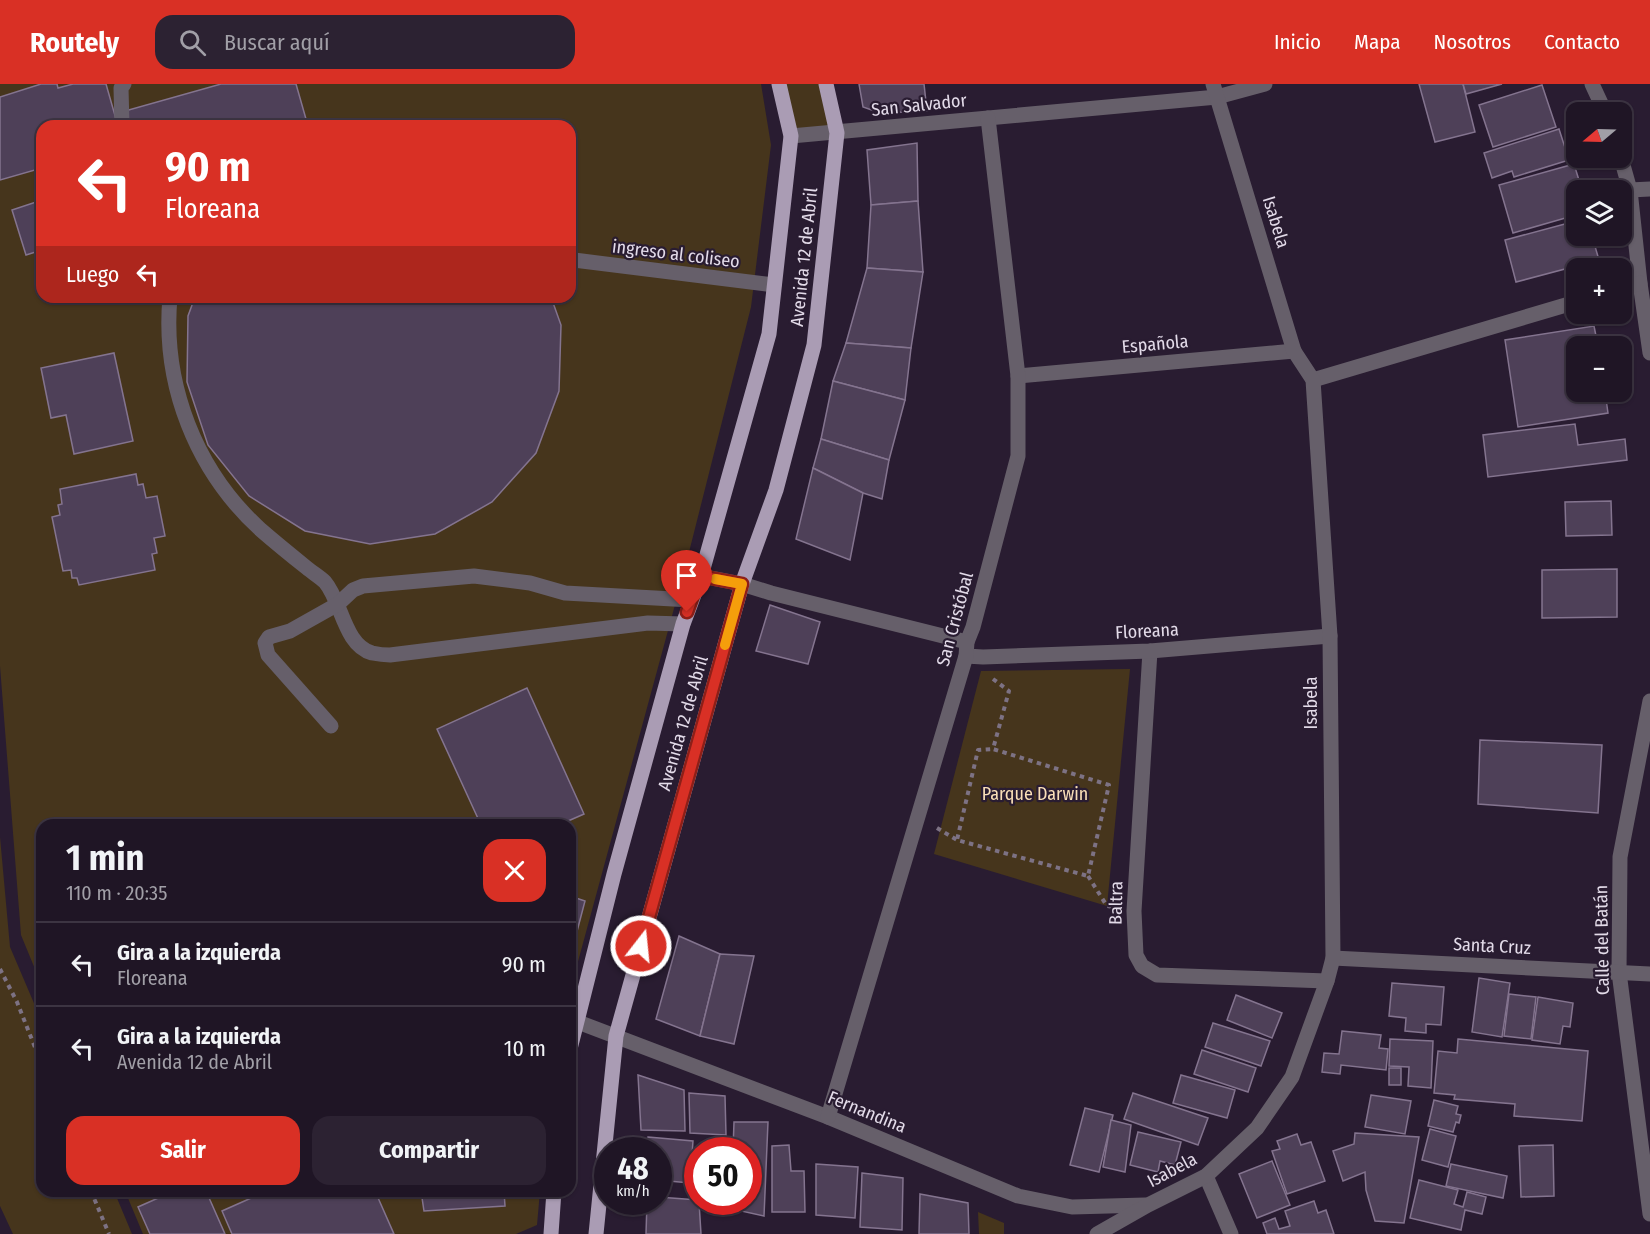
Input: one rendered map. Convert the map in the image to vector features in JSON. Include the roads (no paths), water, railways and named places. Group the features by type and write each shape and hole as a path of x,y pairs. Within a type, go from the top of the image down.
{"main road":[{"name":"Avenida 12 de Abril","path":"576,1010 683,624 700,576 769,333 791,136 779,84"},
{"name":"Avenida 12 de Abril","path":"596,1234 616,1036 742,584 776,490 814,345 837,133 826,84"},
{"path":"551,1234 554,1197"}],"street":[{"path":"122,120 121,88 124,84"},
{"name":"San Salvador","path":"791,136 988,118 1265,84"},
{"path":"1592,84 1600,102"},
{"name":"Isabela","path":"1097,1234 1206,1176 1257,1128 1292,1077 1327,981 1333,958 1330,636 1313,380 1294,351 1215,91"},
{"name":"San Cristóbal","path":"828,1117 973,627 1018,456 1018,376 988,118"},
{"path":"1632,190 1650,189"},
{"path":"1632,209 1650,353"},
{"name":"ingreso al coliseo","path":"576,260 774,285"},
{"path":"1632,286 1640,283"},
{"path":"170,303 169,350 174,382 186,423 199,451 229,496 245,514 325,582 338,604 349,633 356,642 370,652 390,655 648,622 683,624"},
{"path":"1313,380 1566,305"},
{"name":"Española","path":"1018,376 1294,351"},
{"path":"332,726 268,655 265,643 269,637 290,631 338,604 353,590 363,585 474,576 530,583 565,593 691,600"},
{"name":"Floreana","path":"700,576 742,584 966,649 983,657 1150,651 1330,636"},
{"name":"Baltra","path":"1150,651 1134,911 1136,955 1142,966 1157,975 1327,981"},
{"name":"Calle del Batán","path":"1650,701 1620,857 1618,972 1650,1214"},
{"name":"Santa Cruz","path":"1333,958 1650,974"},
{"name":"Fernandina","path":"576,1021 828,1117 1018,1196 1072,1207 1148,1205"},
{"path":"1206,1176 1231,1234"}],"park label":[{"name":"Parque Darwin","path":"1035,794"}]}
